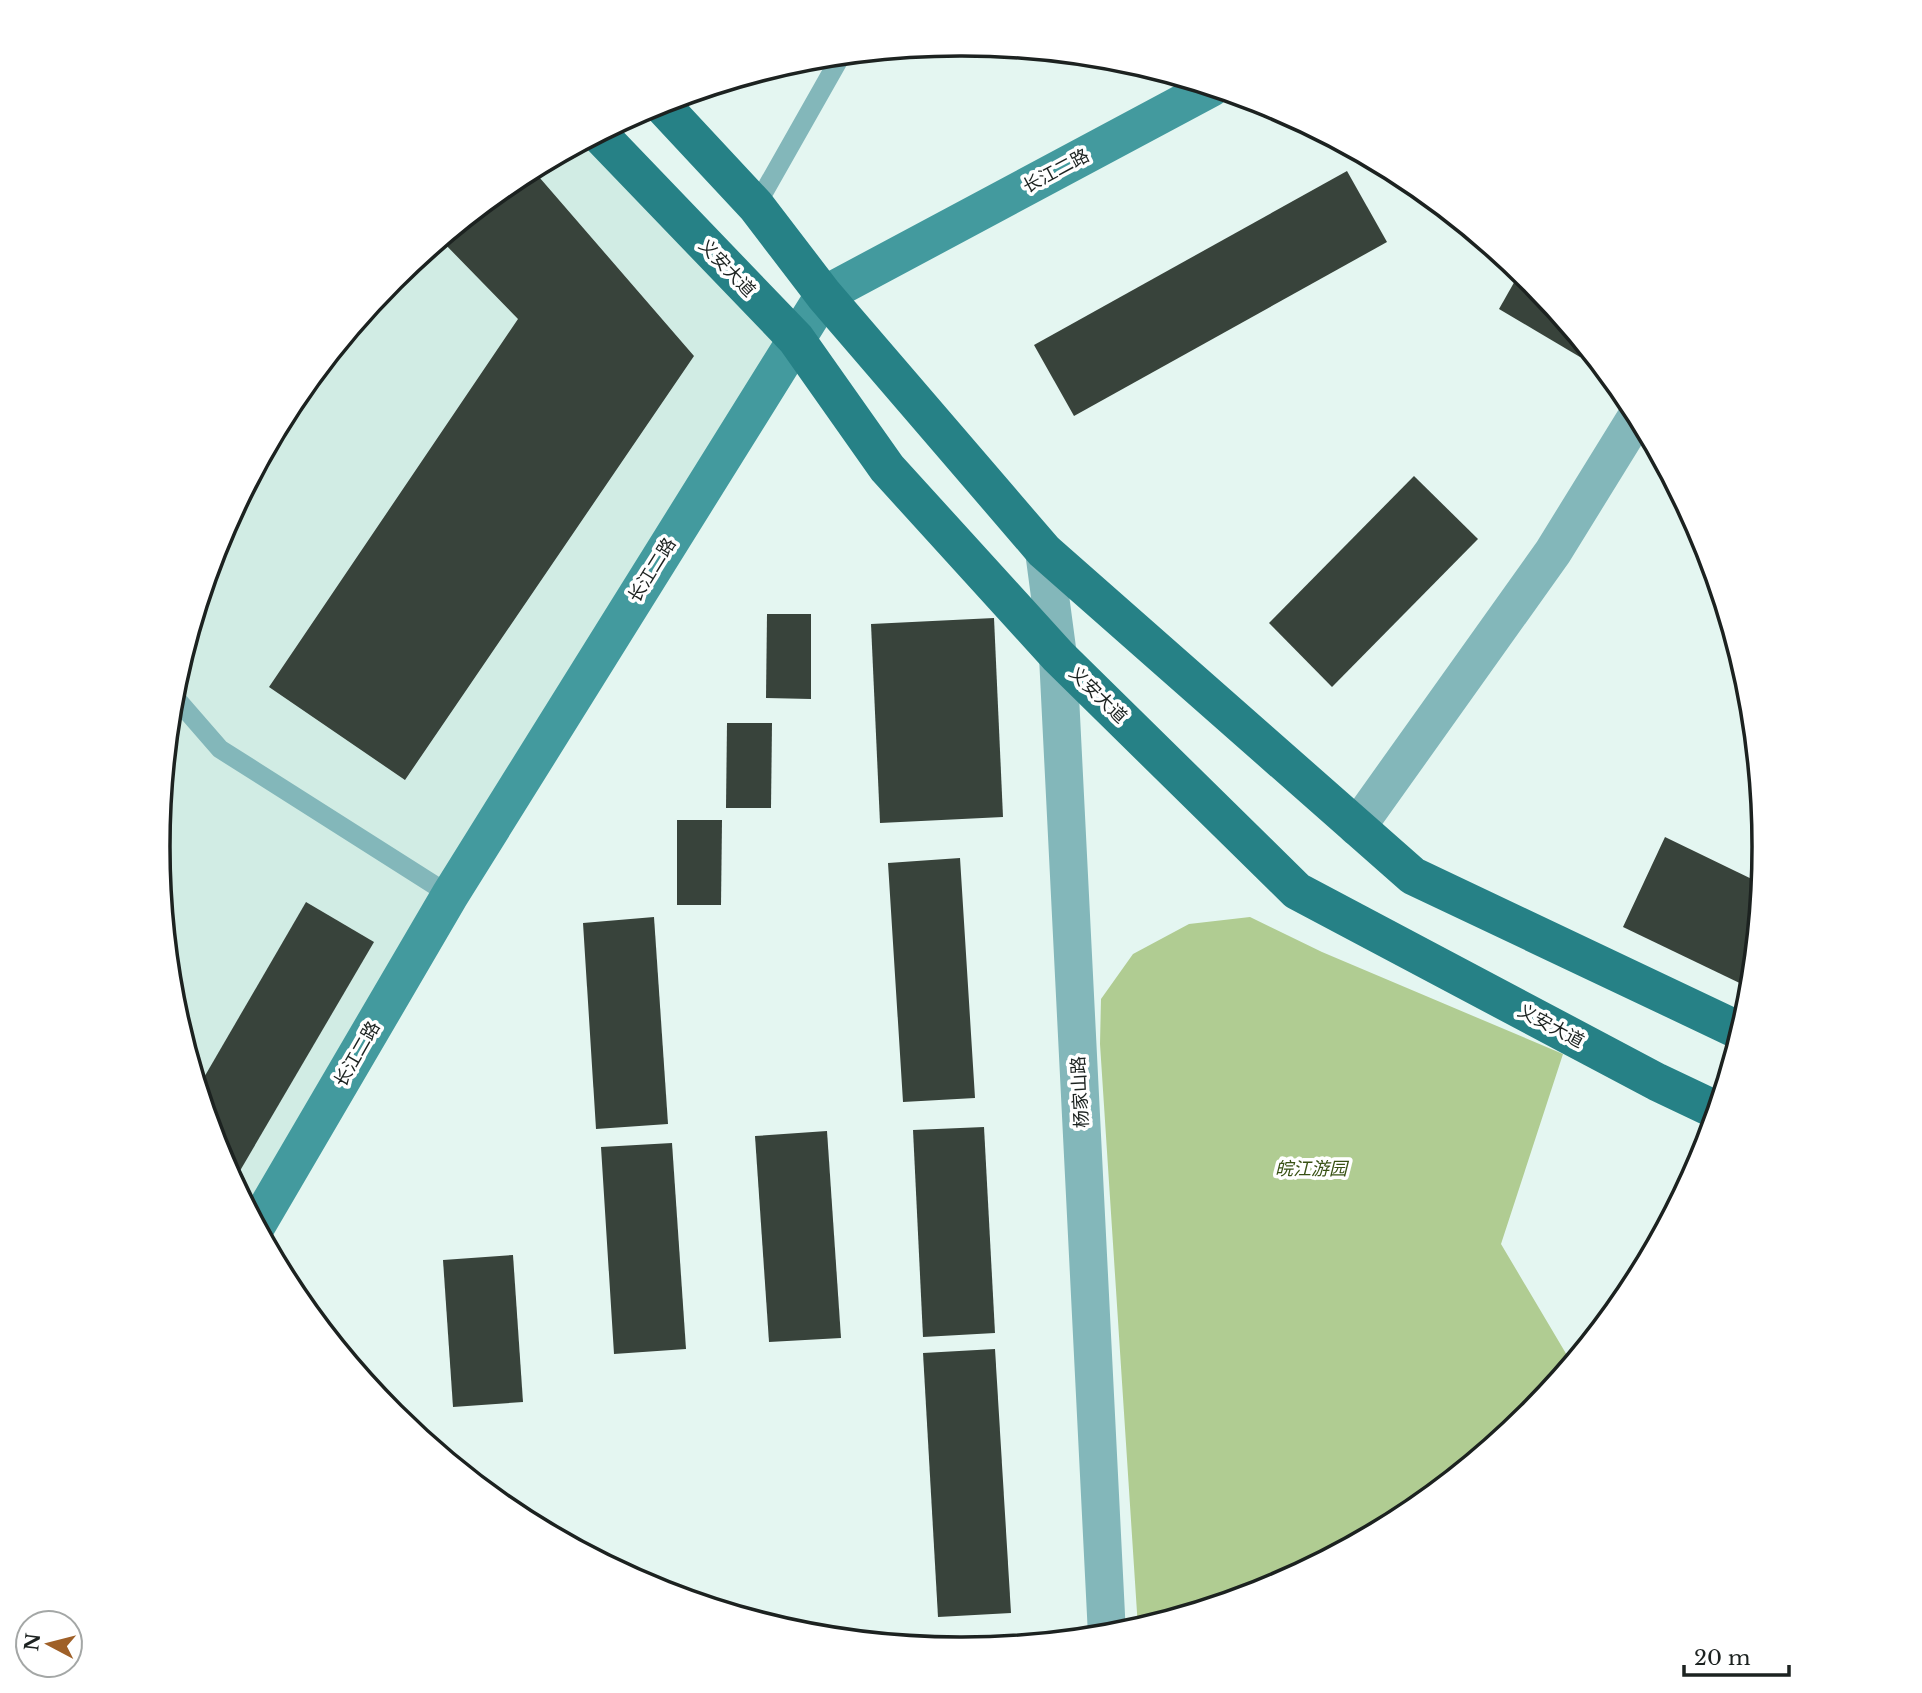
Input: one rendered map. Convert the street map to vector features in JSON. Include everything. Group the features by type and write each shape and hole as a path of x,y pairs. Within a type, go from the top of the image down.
{"main road":[{"name":"长江二路","path":"262,1216 450,895 824,295 1201,94"},
{"path":"669,112 756,206 824,295 1044,551 1413,876 1730,1026"},
{"name":"义安大道","path":"606,141 796,339 887,468 1058,656 1297,891 1645,1076 1708,1106"}],"street":[{"path":"1357,827 1553,552 1630,427"},
{"name":"杨家山路","path":"1044,551 1058,656 1106,1623"}],"lane":[{"path":"756,206 834,67"},
{"path":"183,707 220,749 450,895"}],"shaded area":[{"path":"606,141 796,339 273,1236 231,1149 212,1101 197,1051 177,950 170,846 177,743 197,642 212,592 231,544 276,451 334,365 367,325 440,252 522,189"}],"green space":[{"name":"皖江游园","path":"1250,917 1322,952 1563,1054 1501,1244 1566,1354 1520,1405 1482,1441 1400,1504 1356,1531 1264,1577 1215,1595 1137,1617 1100,1044 1101,999 1133,954 1189,924"}],"building":[{"path":"1347,171 1387,242 1074,416 1034,345"},
{"path":"540,178 694,356 405,780 269,687 518,319 447,246 480,219"},
{"path":"1514,282 1555,325 1580,357 1499,309"},
{"path":"1414,476 1478,539 1332,687 1269,623"},
{"path":"767,614 811,614 811,699 766,698"},
{"path":"994,618 1003,817 880,823 871,624"},
{"path":"727,723 772,723 771,808 726,808"},
{"path":"677,820 722,820 721,905 677,905"},
{"path":"1665,837 1751,879 1745,950 1739,983 1623,927"},
{"path":"960,858 975,1098 903,1102 888,863"},
{"path":"306,902 374,942 240,1170 205,1076"},
{"path":"654,917 668,1124 596,1129 583,923"},
{"path":"984,1127 995,1333 923,1337 913,1130"},
{"path":"827,1131 841,1338 769,1342 755,1136"},
{"path":"672,1143 686,1349 614,1354 601,1147"},
{"path":"513,1255 523,1402 453,1407 443,1260"},
{"path":"995,1349 1011,1613 938,1617 923,1353"}]}
